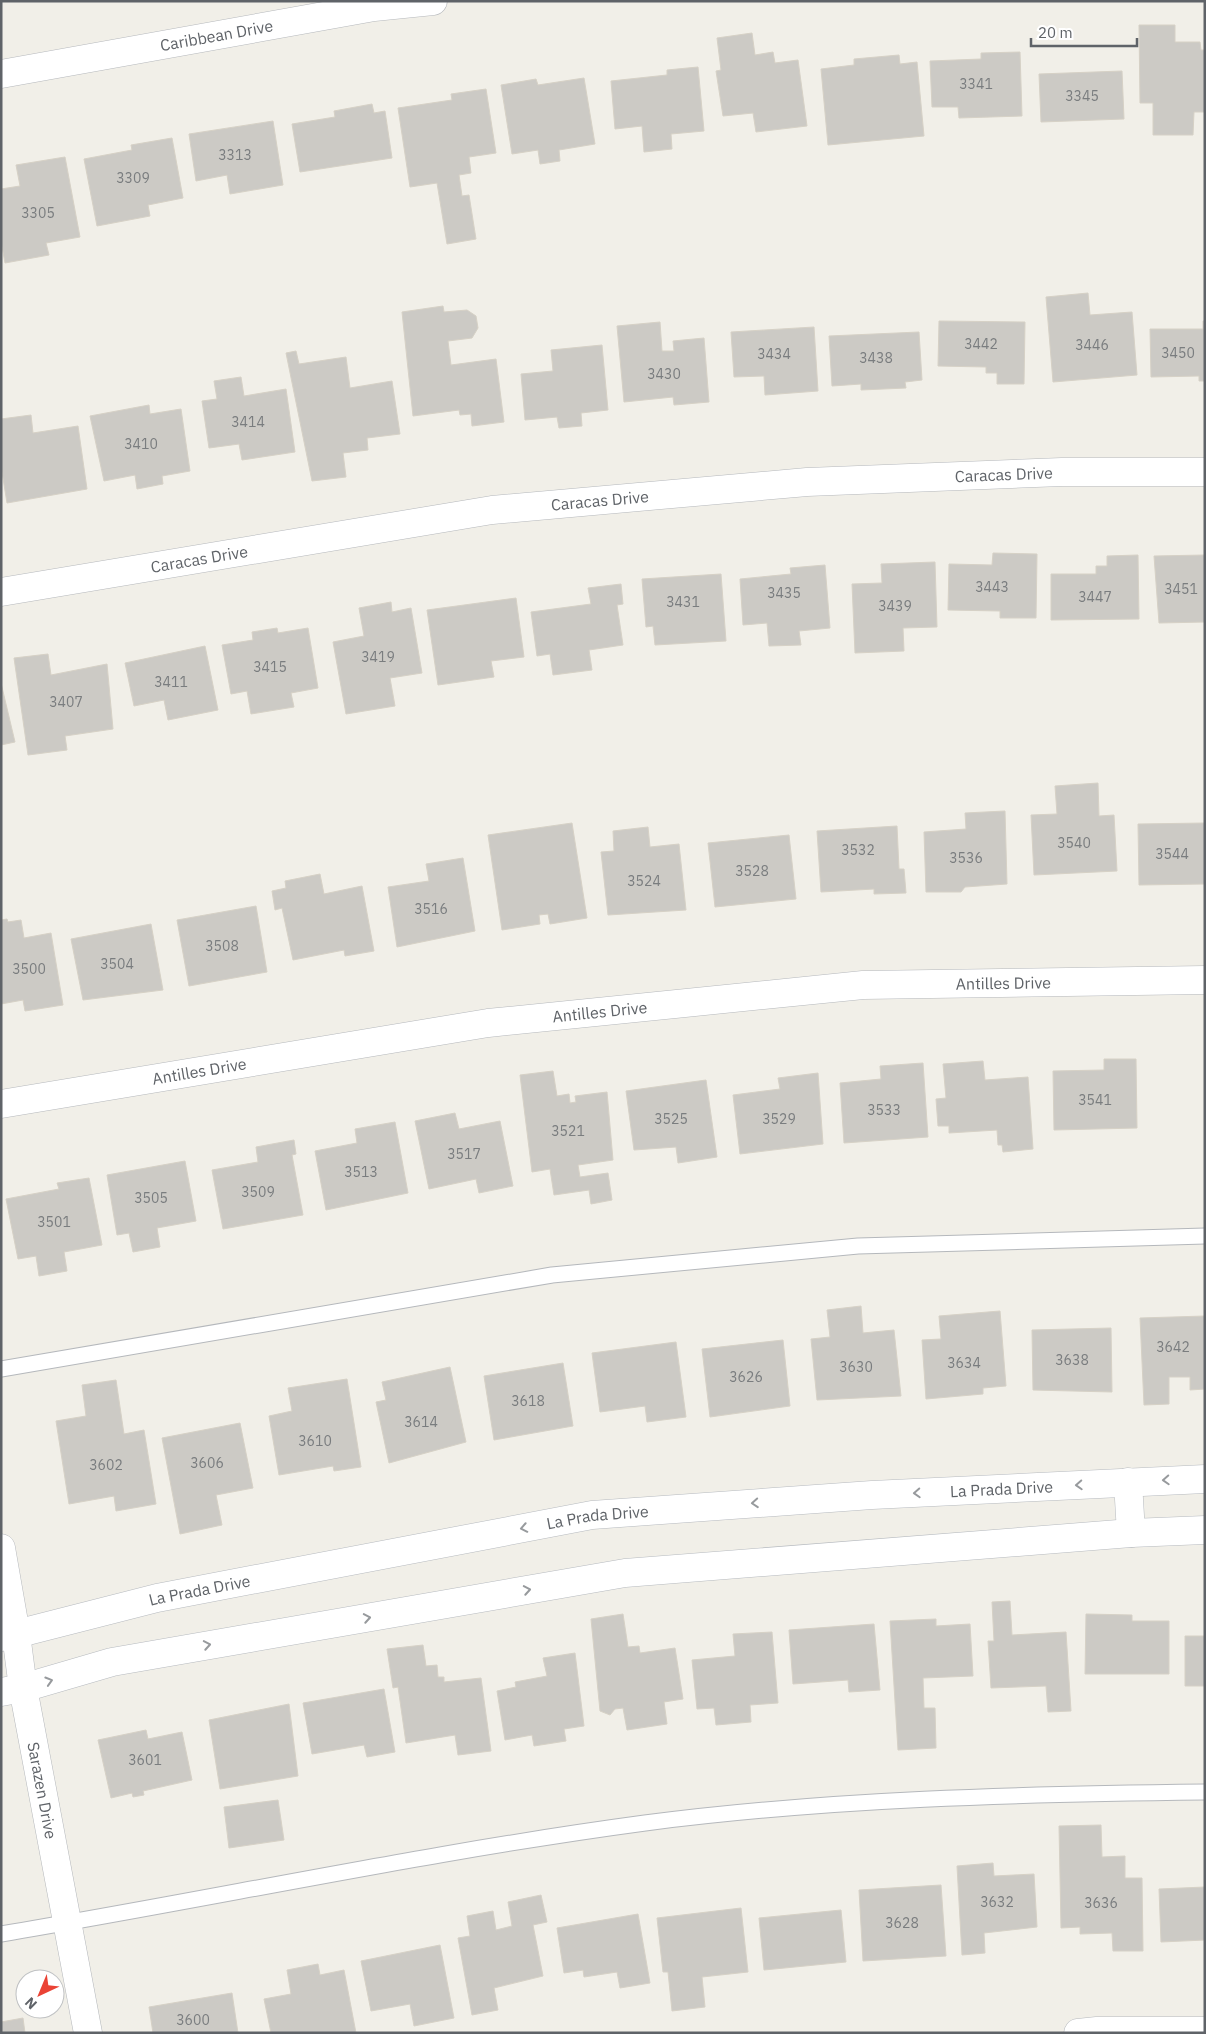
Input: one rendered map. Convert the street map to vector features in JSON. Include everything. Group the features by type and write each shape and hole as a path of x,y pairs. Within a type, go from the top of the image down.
{"street":[{"name":"Caribbean Drive","path":"1,74 374,7 433,1"},
{"name":"Caracas Drive","path":"1,592 492,510 807,482 1062,472 1205,472"},
{"name":"Antilles Drive","path":"1,1104 488,1023 863,985 1205,980"},
{"name":"La Prada Drive","path":"9,1636 157,1598 592,1515 872,1495 1205,1480"},
{"path":"1128,1482 1131,1533"},
{"path":"12,1690 112,1662 625,1573 1131,1533 1205,1530"},
{"name":"Sarazen Drive","path":"1,1548 12,1690 67,1923 88,2033"},
{"path":"1078,2033 1097,2031 1205,2031"}],"lane":[{"path":"1,1369 552,1275 858,1246 1205,1236"},
{"path":"1,1934 462,1850 656,1822 827,1805 1042,1794 1205,1792"}],"building":[{"path":"1139,25 1175,25 1175,42 1200,42 1201,50 1205,50 1205,112 1194,112 1193,135 1153,135 1153,103 1140,103"},
{"path":"752,33 755,55 773,52 775,63 798,60 807,126 756,132 753,113 723,116 716,71 721,70 717,38"},
{"path":"1020,52 1022,116 959,118 958,107 932,107 930,61 981,59 981,53"},
{"path":"899,55 900,64 917,62 924,136 828,145 821,69 854,65 854,59"},
{"path":"698,67 704,131 671,134 672,149 644,152 642,126 615,129 611,81 667,75 667,70"},
{"path":"1122,71 1124,119 1041,122 1039,74"},
{"path":"584,78 595,144 559,150 560,161 540,164 538,150 512,154 501,85 536,79 538,85"},
{"path":"486,89 496,153 469,157 471,173 459,175 462,196 469,195 476,239 447,244 437,183 410,187 398,108 452,100 451,94"},
{"path":"372,104 374,113 385,111 392,158 300,172 292,124 335,117 334,111"},
{"path":"273,121 283,185 230,194 227,175 196,181 189,134"},
{"path":"172,138 183,198 148,205 150,216 97,226 84,159 132,150 131,145"},
{"path":"65,157 80,237 46,243 49,255 5,263 1,241 1,189 20,186 16,165"},
{"path":"1088,293 1090,315 1132,312 1137,375 1053,382 1046,297"},
{"path":"443,306 444,312 467,310 476,316 478,328 472,338 448,341 451,365 496,359 504,422 472,426 471,414 460,415 459,410 413,416 402,312"},
{"path":"939,321 1025,322 1024,384 997,384 997,373 986,373 986,367 938,366"},
{"path":"1203,321 1205,321 1205,381 1199,381 1199,376 1151,377 1150,329 1203,329"},
{"path":"660,322 662,351 674,351 673,341 704,338 709,402 674,405 673,397 624,402 617,326"},
{"path":"814,327 818,391 765,395 764,376 734,377 731,332"},
{"path":"919,332 922,380 905,382 906,388 861,390 861,384 832,386 829,336"},
{"path":"602,345 608,410 581,413 582,426 559,428 557,417 525,420 521,374 553,371 551,350"},
{"path":"296,351 299,364 346,357 350,388 392,381 400,434 367,438 368,450 343,453 346,477 312,481 286,353"},
{"path":"241,377 244,396 286,389 295,452 242,460 239,444 209,448 202,401 217,399 214,381"},
{"path":"149,405 150,414 181,409 190,471 162,476 163,484 137,489 135,475 104,481 90,416"},
{"path":"31,415 33,433 78,426 87,489 7,503 1,466 1,419"},
{"path":"993,553 1037,554 1036,618 1000,618 1000,611 948,610 949,564 992,565"},
{"path":"1138,555 1139,619 1051,620 1051,574 1096,574 1096,566 1107,566 1107,556"},
{"path":"1205,555 1205,622 1159,623 1154,556"},
{"path":"935,562 937,627 903,628 904,651 855,653 852,584 882,583 881,564"},
{"path":"825,565 830,628 799,631 801,645 769,646 767,623 743,625 740,579 791,574 790,568"},
{"path":"721,574 726,641 655,645 653,626 646,627 642,579"},
{"path":"621,584 623,604 617,605 623,645 589,650 592,670 553,675 550,654 537,656 531,612 591,604 588,588"},
{"path":"516,598 524,657 491,661 494,677 438,685 427,610"},
{"path":"391,602 392,612 411,608 422,673 390,678 395,706 346,714 333,642 364,636 359,608"},
{"path":"277,628 278,633 308,628 318,688 291,693 294,707 251,714 247,691 231,694 222,645 253,640 252,632"},
{"path":"205,646 218,710 168,720 164,700 134,706 125,663"},
{"path":"48,654 51,675 107,664 113,729 65,736 67,750 28,755 14,658"},
{"path":"1,683 15,742 1,745"},
{"path":"1098,783 1099,816 1114,815 1117,871 1034,875 1031,815 1057,814 1055,786"},
{"path":"1005,811 1007,884 965,887 961,892 926,892 924,832 966,829 965,813"},
{"path":"572,823 587,918 550,924 548,914 539,915 540,924 502,930 488,835"},
{"path":"1205,823 1205,884 1139,885 1138,824"},
{"path":"897,826 899,869 904,869 906,893 874,894 874,889 821,892 817,831"},
{"path":"648,827 650,847 679,844 686,910 608,915 601,852 614,851 613,831"},
{"path":"789,835 796,899 715,907 708,843"},
{"path":"463,858 475,931 397,947 388,887 429,881 426,864"},
{"path":"320,874 324,894 362,886 374,951 345,956 344,950 293,960 282,908 275,910 272,891 286,888 285,881"},
{"path":"256,906 267,972 189,986 177,920"},
{"path":"7,919 8,922 21,920 24,938 51,933 63,1005 25,1011 23,1000 1,1004 1,920"},
{"path":"151,924 163,990 83,1000 71,939"},
{"path":"1104,1059 1136,1059 1137,1128 1054,1130 1053,1071 1104,1070"},
{"path":"983,1061 985,1080 1028,1077 1033,1149 1003,1152 1002,1145 998,1145 997,1130 949,1133 949,1126 938,1126 936,1099 946,1098 943,1064"},
{"path":"923,1063 928,1137 844,1143 840,1083 881,1079 880,1066"},
{"path":"553,1071 557,1096 569,1094 570,1103 576,1102 575,1096 607,1092 613,1160 578,1165 580,1177 608,1173 612,1200 591,1204 589,1190 554,1195 550,1169 532,1172 520,1075"},
{"path":"818,1073 823,1144 740,1154 733,1095 780,1089 778,1078"},
{"path":"706,1080 717,1157 678,1163 676,1147 634,1150 626,1091"},
{"path":"455,1113 459,1129 500,1121 513,1186 479,1193 476,1179 429,1189 415,1121"},
{"path":"395,1122 408,1193 326,1210 315,1151 357,1143 355,1129"},
{"path":"294,1140 296,1154 292,1155 303,1215 223,1229 212,1170 258,1162 256,1147"},
{"path":"185,1161 196,1221 157,1228 160,1247 133,1252 129,1233 117,1235 107,1175"},
{"path":"89,1178 102,1245 64,1252 67,1271 39,1276 36,1256 18,1259 6,1199 59,1189 57,1183"},
{"path":"861,1306 863,1333 894,1330 901,1396 817,1400 811,1339 830,1337 827,1310"},
{"path":"1000,1311 1006,1386 983,1388 983,1394 926,1399 922,1340 941,1339 939,1316"},
{"path":"1205,1316 1205,1389 1190,1390 1190,1377 1169,1377 1169,1404 1144,1405 1140,1318"},
{"path":"1111,1328 1112,1392 1033,1390 1032,1330"},
{"path":"783,1340 790,1406 710,1417 702,1349"},
{"path":"676,1342 686,1417 647,1422 645,1406 600,1412 592,1353"},
{"path":"563,1363 573,1426 494,1440 484,1376"},
{"path":"450,1367 466,1442 389,1463 376,1402 386,1400 382,1382"},
{"path":"347,1379 361,1467 334,1471 333,1466 279,1475 269,1416 292,1411 288,1388"},
{"path":"116,1380 124,1434 144,1430 156,1504 116,1511 114,1496 69,1504 56,1421 86,1416 82,1385"},
{"path":"240,1423 253,1488 216,1495 222,1525 180,1534 162,1438"},
{"path":"1010,1601 1012,1635 1066,1632 1071,1711 1048,1712 1046,1686 991,1688 988,1641 994,1641 992,1602"},
{"path":"623,1614 628,1647 639,1646 640,1653 675,1648 683,1699 664,1702 667,1724 627,1730 623,1708 615,1709 610,1715 600,1711 591,1619"},
{"path":"1086,1614 1132,1615 1132,1621 1169,1621 1169,1674 1085,1674"},
{"path":"936,1619 936,1626 970,1624 973,1676 923,1678 924,1708 935,1708 936,1748 898,1750 890,1621"},
{"path":"874,1624 880,1690 849,1692 848,1680 793,1684 789,1630"},
{"path":"772,1632 778,1703 750,1705 751,1722 716,1725 714,1708 697,1709 692,1660 735,1656 733,1634"},
{"path":"1185,1636 1205,1636 1205,1686 1185,1686"},
{"path":"423,1645 426,1666 437,1665 438,1677 444,1677 444,1682 481,1678 491,1751 458,1755 455,1735 406,1743 398,1687 393,1688 387,1649"},
{"path":"575,1653 584,1726 564,1729 566,1741 534,1746 532,1735 505,1740 497,1691 516,1687 515,1682 547,1676 543,1658"},
{"path":"384,1689 395,1752 367,1757 364,1745 312,1754 303,1703"},
{"path":"289,1704 298,1776 220,1789 209,1720"},
{"path":"146,1730 148,1739 182,1732 192,1780 143,1791 144,1795 133,1797 132,1793 111,1798 98,1740"},
{"path":"278,1800 284,1840 229,1848 224,1807"},
{"path":"1101,1825 1102,1857 1125,1856 1125,1878 1142,1878 1143,1951 1113,1951 1112,1933 1080,1934 1080,1927 1061,1928 1059,1826"},
{"path":"993,1863 994,1876 1034,1874 1037,1927 984,1933 985,1953 962,1955 957,1866"},
{"path":"941,1885 946,1956 863,1961 859,1890"},
{"path":"1205,1887 1205,1940 1161,1942 1159,1889"},
{"path":"541,1895 547,1922 533,1925 543,1976 494,1988 498,2010 472,2015 458,1938 470,1936 467,1916 493,1911 496,1930 512,1926 508,1902"},
{"path":"741,1908 748,1972 702,1977 705,2007 672,2011 668,1972 663,1972 657,1918"},
{"path":"841,1910 846,1962 764,1970 759,1918"},
{"path":"638,1914 650,1983 620,1988 617,1972 584,1977 583,1970 564,1973 557,1928"},
{"path":"440,1945 454,2018 414,2026 410,2004 371,2011 361,1961"},
{"path":"318,1964 320,1975 344,1970 356,2033 271,2033 264,1999 291,1994 287,1970"},
{"path":"232,1993 238,2033 153,2033 149,2007"},
{"path":"23,2019 25,2033 1,2033 1,2022"}]}
